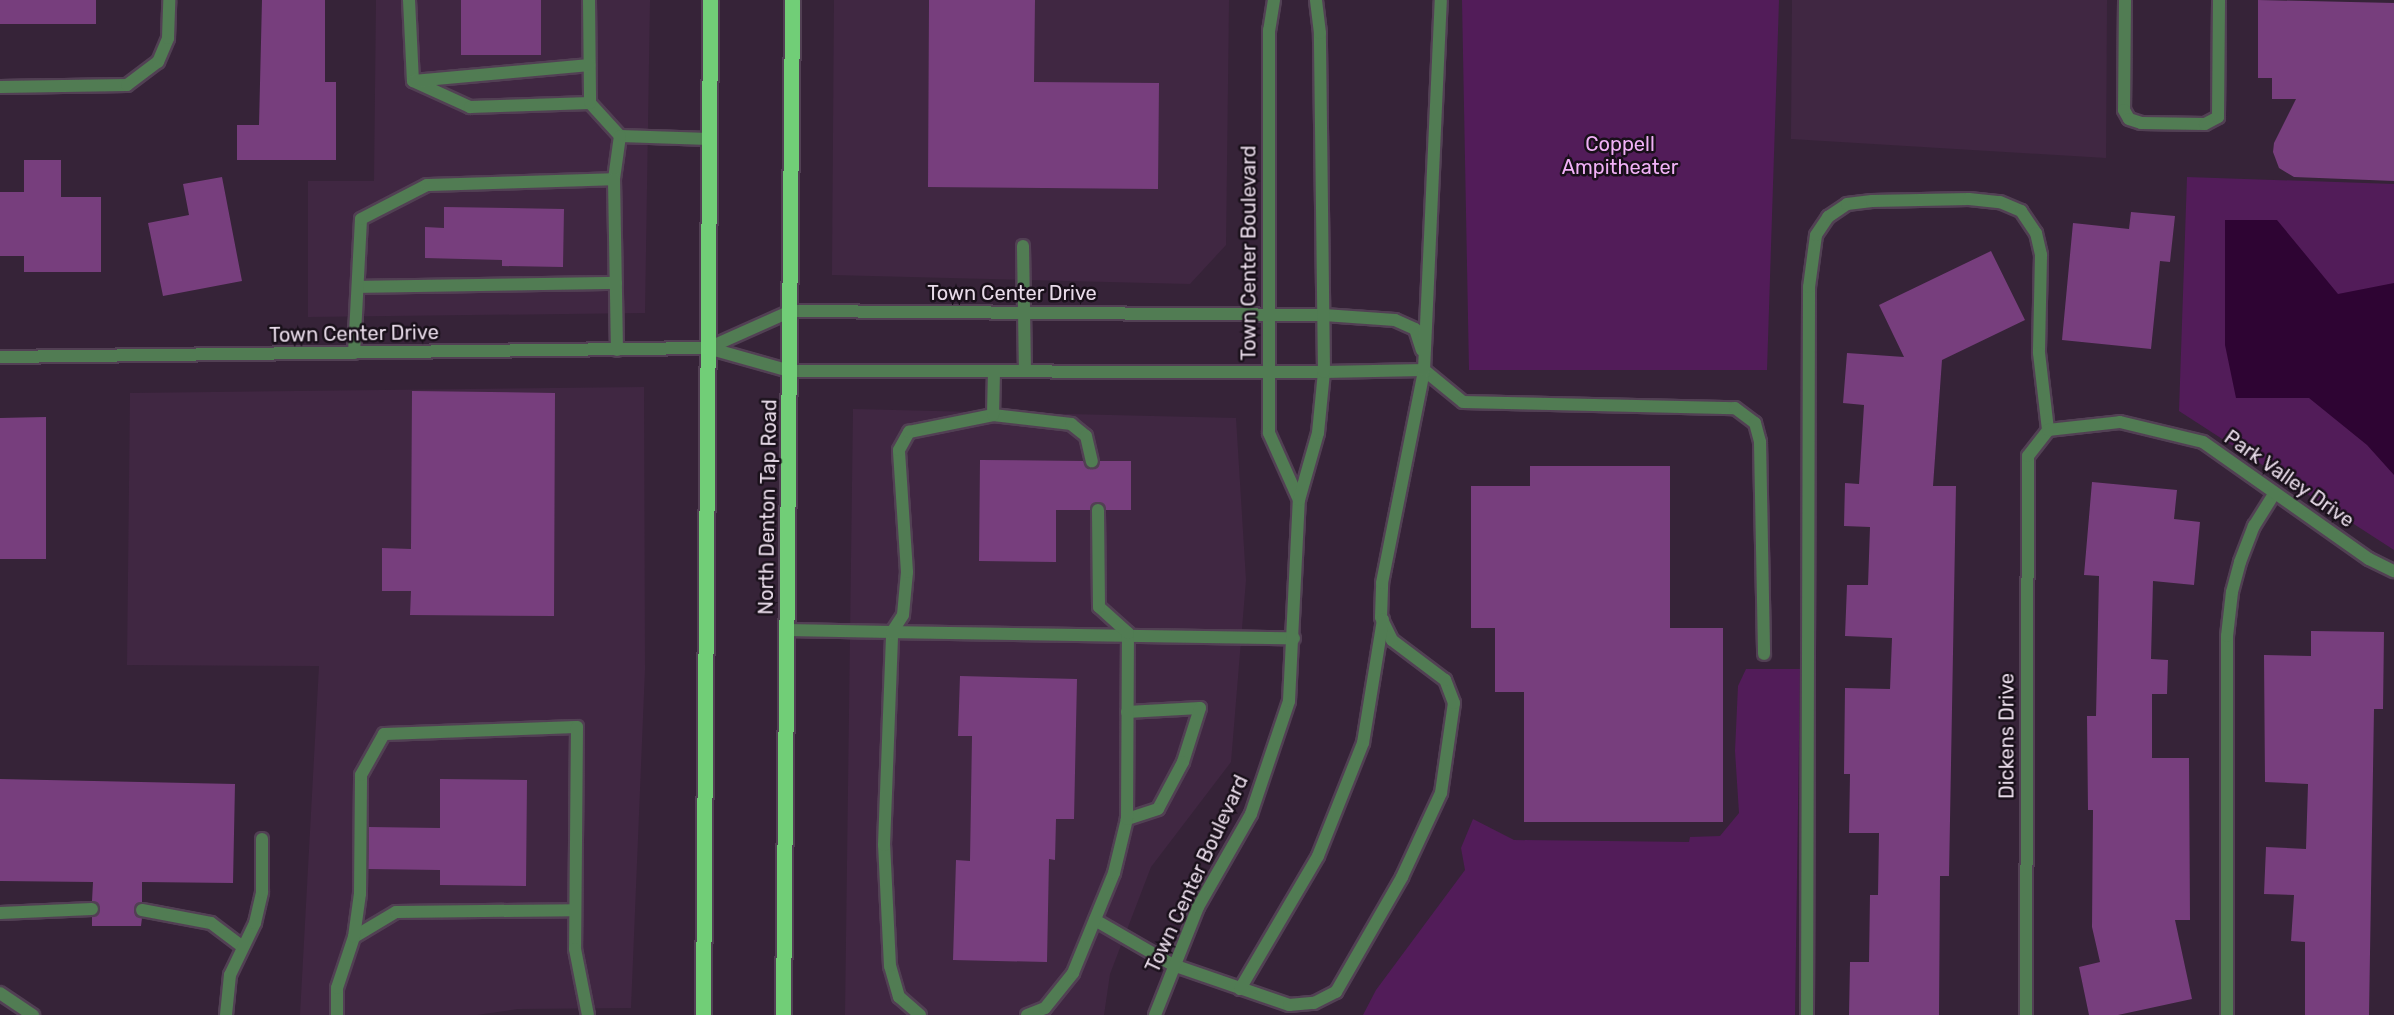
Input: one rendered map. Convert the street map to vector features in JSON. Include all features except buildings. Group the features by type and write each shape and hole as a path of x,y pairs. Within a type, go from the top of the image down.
{"main road":[{"path":"703,1015 710,0"},
{"name":"North Denton Tap Road","path":"783,1015 792,0"}],"street":[{"path":"0,87 127,85 158,62 168,38 169,0"},
{"path":"409,0 413,81"},
{"path":"589,0 590,103 620,135 709,138"},
{"name":"Town Center Boulevard","path":"1274,0 1269,30 1269,433 1299,500"},
{"name":"Town Center Boulevard","path":"1155,1015 1198,907 1251,814 1289,701 1294,638 1299,500 1318,434 1324,372 1320,33 1316,0"},
{"path":"1240,989 1318,856 1362,743 1383,620 1382,583 1424,370 1442,0"},
{"path":"2125,0 2124,110 2128,118 2141,123 2205,124 2218,117 2219,0"},
{"path":"413,81 589,65"},
{"path":"413,81 470,107 590,103"},
{"path":"617,350 614,179 620,135"},
{"path":"354,353 361,219 427,185 614,179"},
{"path":"1807,1015 1809,287 1816,235 1828,217 1847,204 1872,201 1969,199 2000,202 2021,211 2036,233 2041,255 2039,353 2048,430"},
{"path":"1023,246 1025,370"},
{"path":"358,287 616,283"},
{"name":"Town Center Drive","path":"0,357 708,348 790,370 1324,372 1424,370 1415,329 1395,320 1367,316 791,311 708,348"},
{"path":"993,416 994,370"},
{"path":"1424,370 1463,402 1698,405 1735,408 1755,423 1760,442 1764,654"},
{"path":"920,1015 898,997 890,966 884,845 892,632 903,615 907,572 898,450 909,432 993,416 1071,424 1086,436 1092,461"},
{"name":"Park Valley Drive","path":"2048,430 2120,423 2203,442 2369,559 2394,571"},
{"name":"Dickens Drive","path":"2026,1015 2028,456 2048,430"},
{"path":"2226,1015 2227,636 2232,592 2240,562 2254,526 2275,493"},
{"path":"1027,1015 1045,1008 1073,974 1114,873 1127,819 1128,633 1099,607 1098,510"},
{"path":"1095,920 1173,965 1289,1005 1314,1003 1336,992 1402,877 1441,793 1454,704 1445,680 1392,640 1383,620"},
{"path":"787,630 1128,633 1294,638"},
{"path":"1127,712 1200,708 1183,762 1158,809 1127,819"},
{"path":"337,1015 337,988 354,938 360,894 360,775 384,734 577,727 575,949 588,1015"},
{"path":"226,1015 230,975 255,922 262,892 262,839"},
{"path":"0,913 92,909"},
{"path":"142,910 211,922 242,946"},
{"path":"354,938 396,912 575,910"},
{"path":"0,993 33,1015"}],"shaded area":[{"path":"376,0 650,0 645,313 308,317 308,181 374,181"},
{"path":"834,0 1229,0 1226,245 1190,284 832,275"},
{"path":"1792,0 2107,0 2106,158 1791,139"},
{"path":"2225,220 2277,220 2338,294 2394,283 2394,475 2367,445 2309,398 2236,398 2225,345"},
{"path":"644,387 645,669 631,1008 518,1009 477,1015 300,1015 319,666 127,665 130,393"},
{"path":"853,409 1236,418 1246,580 1231,762 1151,867 1110,974 1104,1015 845,1015"}],"green space":[{"name":"Coppell Ampitheater","path":"1462,0 1779,0 1767,370 1469,370"},
{"path":"2187,177 2394,184 2394,550 2179,411"},
{"path":"1746,669 1800,669 1795,1015 1363,1015 1376,990 1465,870 1461,848 1473,819 1514,840 1689,842 1690,837 1720,836 1739,813 1735,751 1738,686"}]}
